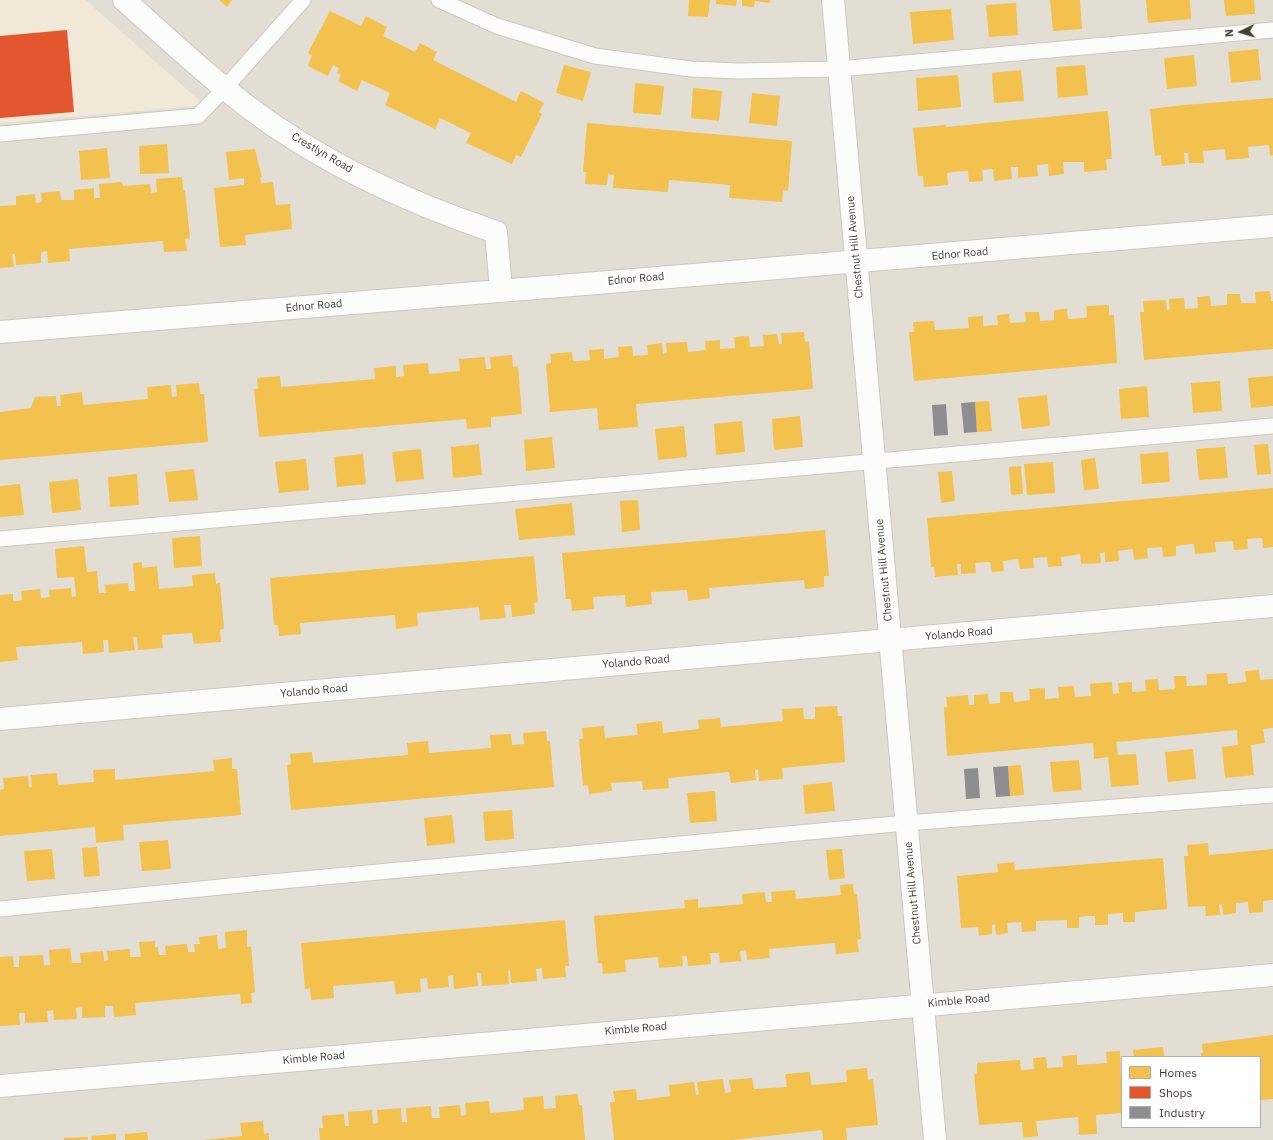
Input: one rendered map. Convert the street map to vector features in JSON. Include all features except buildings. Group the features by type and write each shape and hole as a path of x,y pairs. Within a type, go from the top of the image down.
{"street":[{"name":"Crestlyn Road","path":"124,0 225,88 280,129 356,173 399,194 454,218 496,232 501,290"},
{"name":"Chestnut Hill Avenue","path":"833,0 935,1140"},
{"name":"Ednor Road","path":"0,332 501,290 856,263 1273,226"},
{"name":"Yolando Road","path":"0,719 1273,606"},
{"name":"Kimble Road","path":"0,1086 1273,974"}],"lane":[{"path":"0,134 198,116 225,88 303,0"},
{"path":"439,0 497,26 594,56 691,69 780,72 839,69 1273,30"},
{"path":"0,539 1273,426"},
{"path":"0,909 271,882 906,824 1273,795"}],"shaded area":[{"path":"0,0 85,0 201,102 194,106 0,123"},
{"path":"85,0 1273,0 1273,1140 0,1140 0,123 194,106 201,102"}]}
